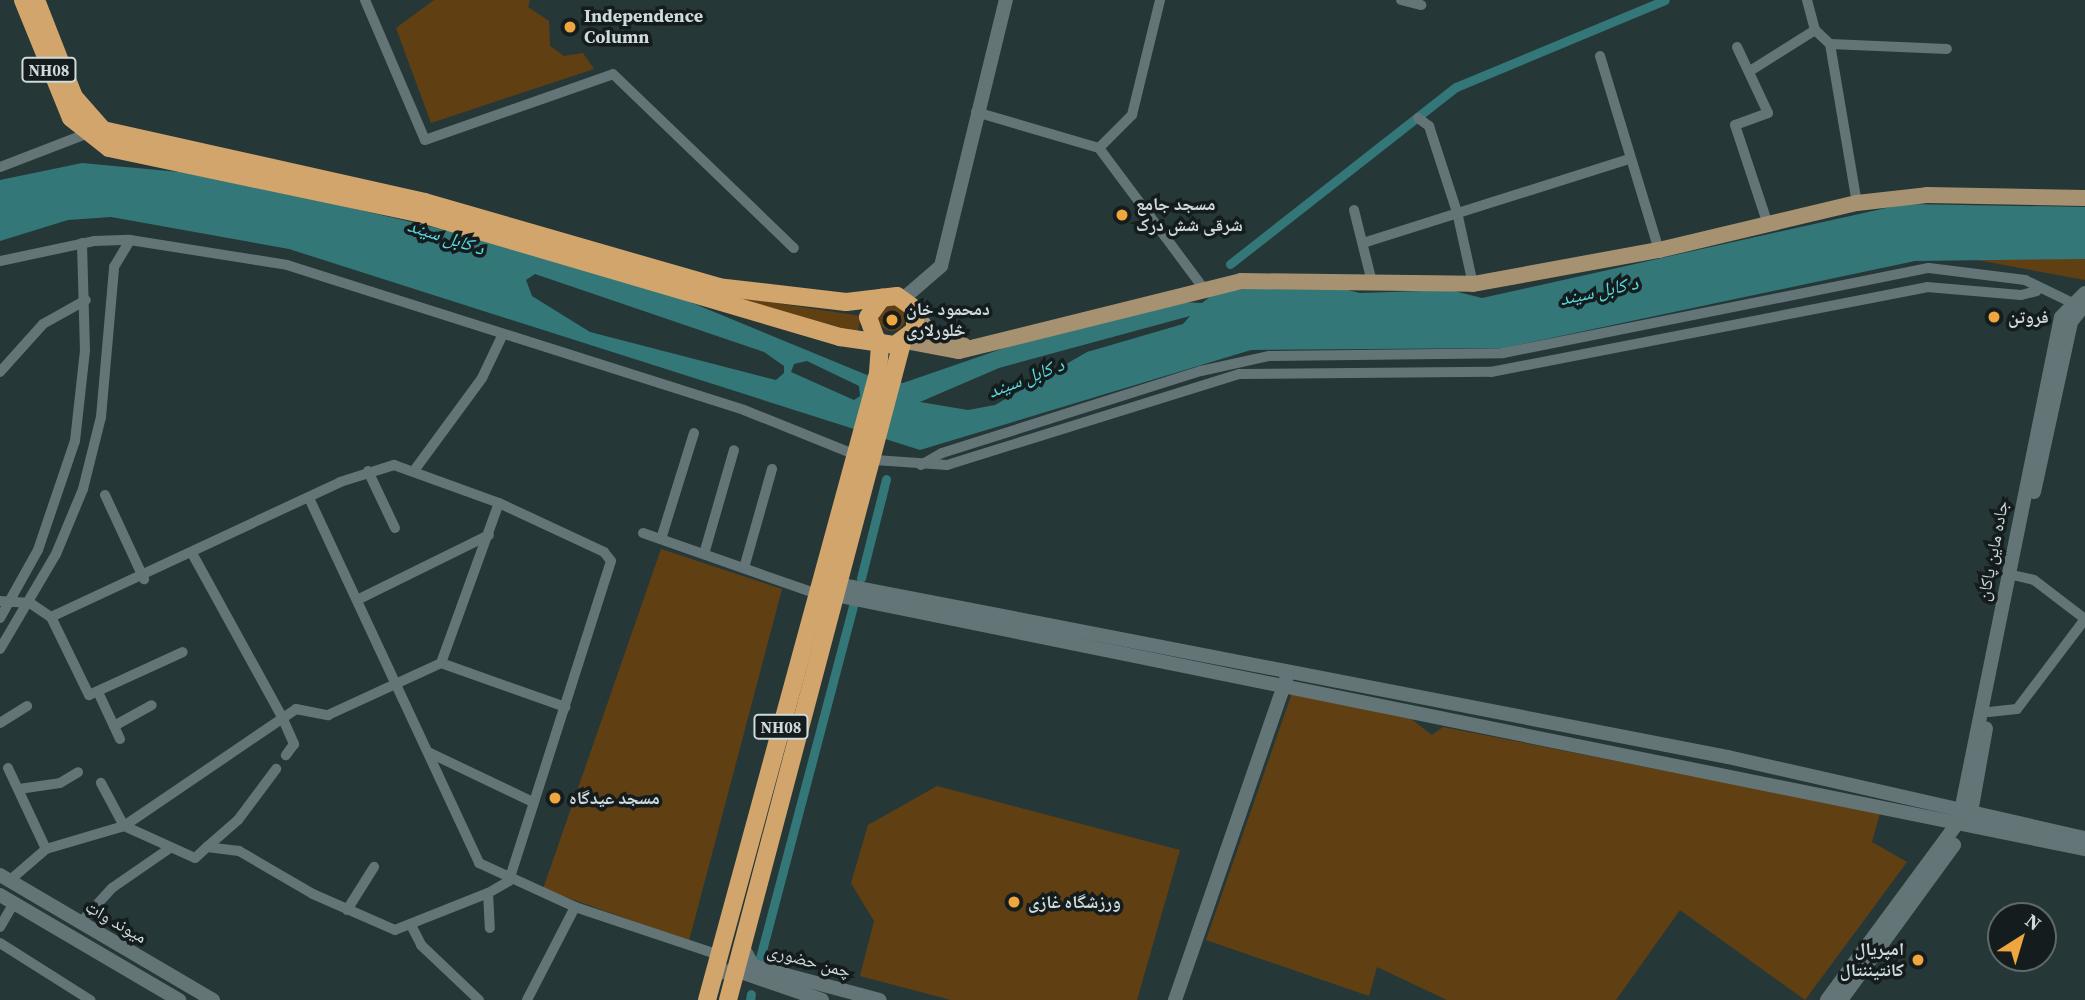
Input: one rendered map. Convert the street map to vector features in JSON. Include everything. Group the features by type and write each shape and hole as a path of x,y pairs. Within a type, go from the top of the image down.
{"highway":[{"name":"NH08","path":"23,0 60,97 86,134 109,148 422,214 840,337 904,342"},
{"name":"NH08","path":"36,0 82,110 103,130 124,137 425,202 719,287 846,302 894,297"},
{"name":"NH08","path":"728,1000 830,591 856,454 878,373 878,340 868,317 894,297"},
{"path":"894,297 917,316"},
{"name":"NH08","path":"707,1000 738,881 830,591 875,460 904,342 917,316"},
{"path":"738,881 760,877"}],"main road":[{"path":"894,297 939,271 976,112 1006,0"},
{"path":"904,342 937,352 979,344 1202,286 1280,278 1473,284 1659,250 1857,203 1927,195 2085,198"},
{"path":"1965,817 2080,301"},
{"name":"جاده ماین پاکان","path":"1841,1000 1965,817 2080,301"},
{"path":"917,316 939,339 979,344"},
{"path":"830,591 1287,679 1965,817 2085,838"},
{"path":"1175,1000 1287,679"},
{"path":"1965,817 2085,849"},
{"name":"جاده ماین پاکان","path":"1827,1000 1965,817"},
{"name":"میوند واټ","path":"4,878 213,1000"},
{"name":"میوند واټ","path":"0,895 179,1000"},
{"name":"چمن حضوری","path":"741,944 753,966 880,1000"},
{"name":"چمن حضوری","path":"713,974 735,970 822,1000"}],"street":[{"path":"365,0 425,140 613,74 794,248"},
{"path":"1099,148 1132,115 1160,0"},
{"path":"1401,0 1421,5"},
{"path":"1807,0 1815,30 1830,44 1857,203"},
{"path":"1750,71 1815,30"},
{"path":"1830,44 1947,49"},
{"path":"1737,47 1768,113 1735,125 1768,226"},
{"path":"1600,56 1629,159 1659,250"},
{"path":"976,112 1099,148 1202,286"},
{"path":"1418,118 1429,126 1457,212 1473,284"},
{"path":"0,167 86,134"},
{"path":"1363,243 1629,159"},
{"path":"1354,210 1372,282"},
{"path":"0,649 30,603 83,489 101,417 110,285 130,240"},
{"path":"0,261 82,243 130,240 300,268 744,411 856,454"},
{"path":"0,618 5,601 43,539 75,441 83,405 86,300 82,243"},
{"path":"921,465 942,453 1201,371 1269,356 1503,353 1929,268 2009,276 2037,291 2080,301"},
{"path":"875,460 947,465 1205,384 1272,371 1491,372 1927,286 2021,295 2037,291"},
{"path":"0,372 43,324 86,300"},
{"path":"416,468 482,378 503,334"},
{"path":"1201,371 1205,384"},
{"path":"661,539 694,433"},
{"path":"704,554 734,450"},
{"path":"51,617 144,579 368,471 416,468 604,552 611,561 509,881 488,893 395,930 347,910 239,850 207,847"},
{"path":"744,568 772,469"},
{"path":"368,471 396,528"},
{"path":"105,495 144,579"},
{"path":"309,498 479,863 509,881 575,907 719,955"},
{"path":"4,878 46,849 124,826 282,717 301,708 322,717 397,688 441,663 499,503"},
{"path":"643,533 744,568 830,591"},
{"path":"357,600 489,535"},
{"path":"193,555 282,717 294,744 286,755"},
{"path":"1989,712 2017,709 2085,619 2034,580 2017,576"},
{"path":"5,601 30,603 51,617 89,695 183,652"},
{"path":"441,663 565,707"},
{"path":"98,692 120,739"},
{"path":"114,726 152,705"},
{"path":"0,723 27,706"},
{"path":"428,752 533,802"},
{"path":"8,768 46,849"},
{"path":"101,783 124,826 195,858 238,820 276,769"},
{"path":"19,789 60,783 78,772"},
{"path":"80,923 112,888 170,848"},
{"path":"347,910 374,867"},
{"path":"488,893 489,928"},
{"path":"0,927 14,903"},
{"path":"527,1000 575,907"},
{"path":"411,925 421,945 479,1000"},
{"path":"0,943 90,1000"}],"shaded area":[{"path":"434,0 530,0 528,7 549,21 550,46 564,56 583,53 594,69 431,123 396,28"},
{"path":"1977,257 2085,259 2085,280 1977,260"},
{"path":"730,296 861,316 858,331 847,336"},
{"path":"892,305 901,309 905,318 901,327 892,331 883,327 879,318 883,309"},
{"path":"661,549 782,589 689,941 543,889"},
{"path":"1292,693 1411,719 1432,735 1443,727 1880,813 1872,842 1907,862 1805,1000 1680,910 1616,1000 1447,1000 1377,967 1369,996 1206,940"},
{"name":"ورزشگاه غازی","path":"937,786 1180,850 1137,1000 951,1000 860,976 874,921 851,883 868,825"}],"water":[{"name":"د کابل سيند","path":"82,163 212,175 479,238 656,288 867,375 903,383 1010,346 1179,302 1202,303 1217,291 1319,283 1360,293 1450,290 1482,298 1904,204 2085,207 2085,259 1915,261 1504,348 1251,350 920,450 289,249 111,217 68,220 0,241 0,180","holes":["535,274 764,352 784,366 784,373 776,380 590,332 532,296 526,280","1190,316 1183,324 1087,352 995,405 968,410 920,402 999,368","807,361 859,386 860,396 854,400 791,372 794,364"]}],"waterway":[{"path":"1230,264 1456,87 1665,0"},
{"path":"861,578 886,479"},
{"path":"760,958 854,602"},
{"path":"750,1000 751,994"}],"place":[{"name":"Independence Column","path":"570,27"},
{"name":"مسجد جامع شرقی شش درک","path":"1122,215"},
{"name":"فروتن","path":"1994,317"},
{"name":"دمحمود خان څلورلاری","path":"892,320"},
{"name":"مسجد عیدگاه","path":"555,798"},
{"name":"ورزشگاه غازی","path":"1014,902"},
{"name":"امپریال کانتیننتال","path":"1918,960"}]}
